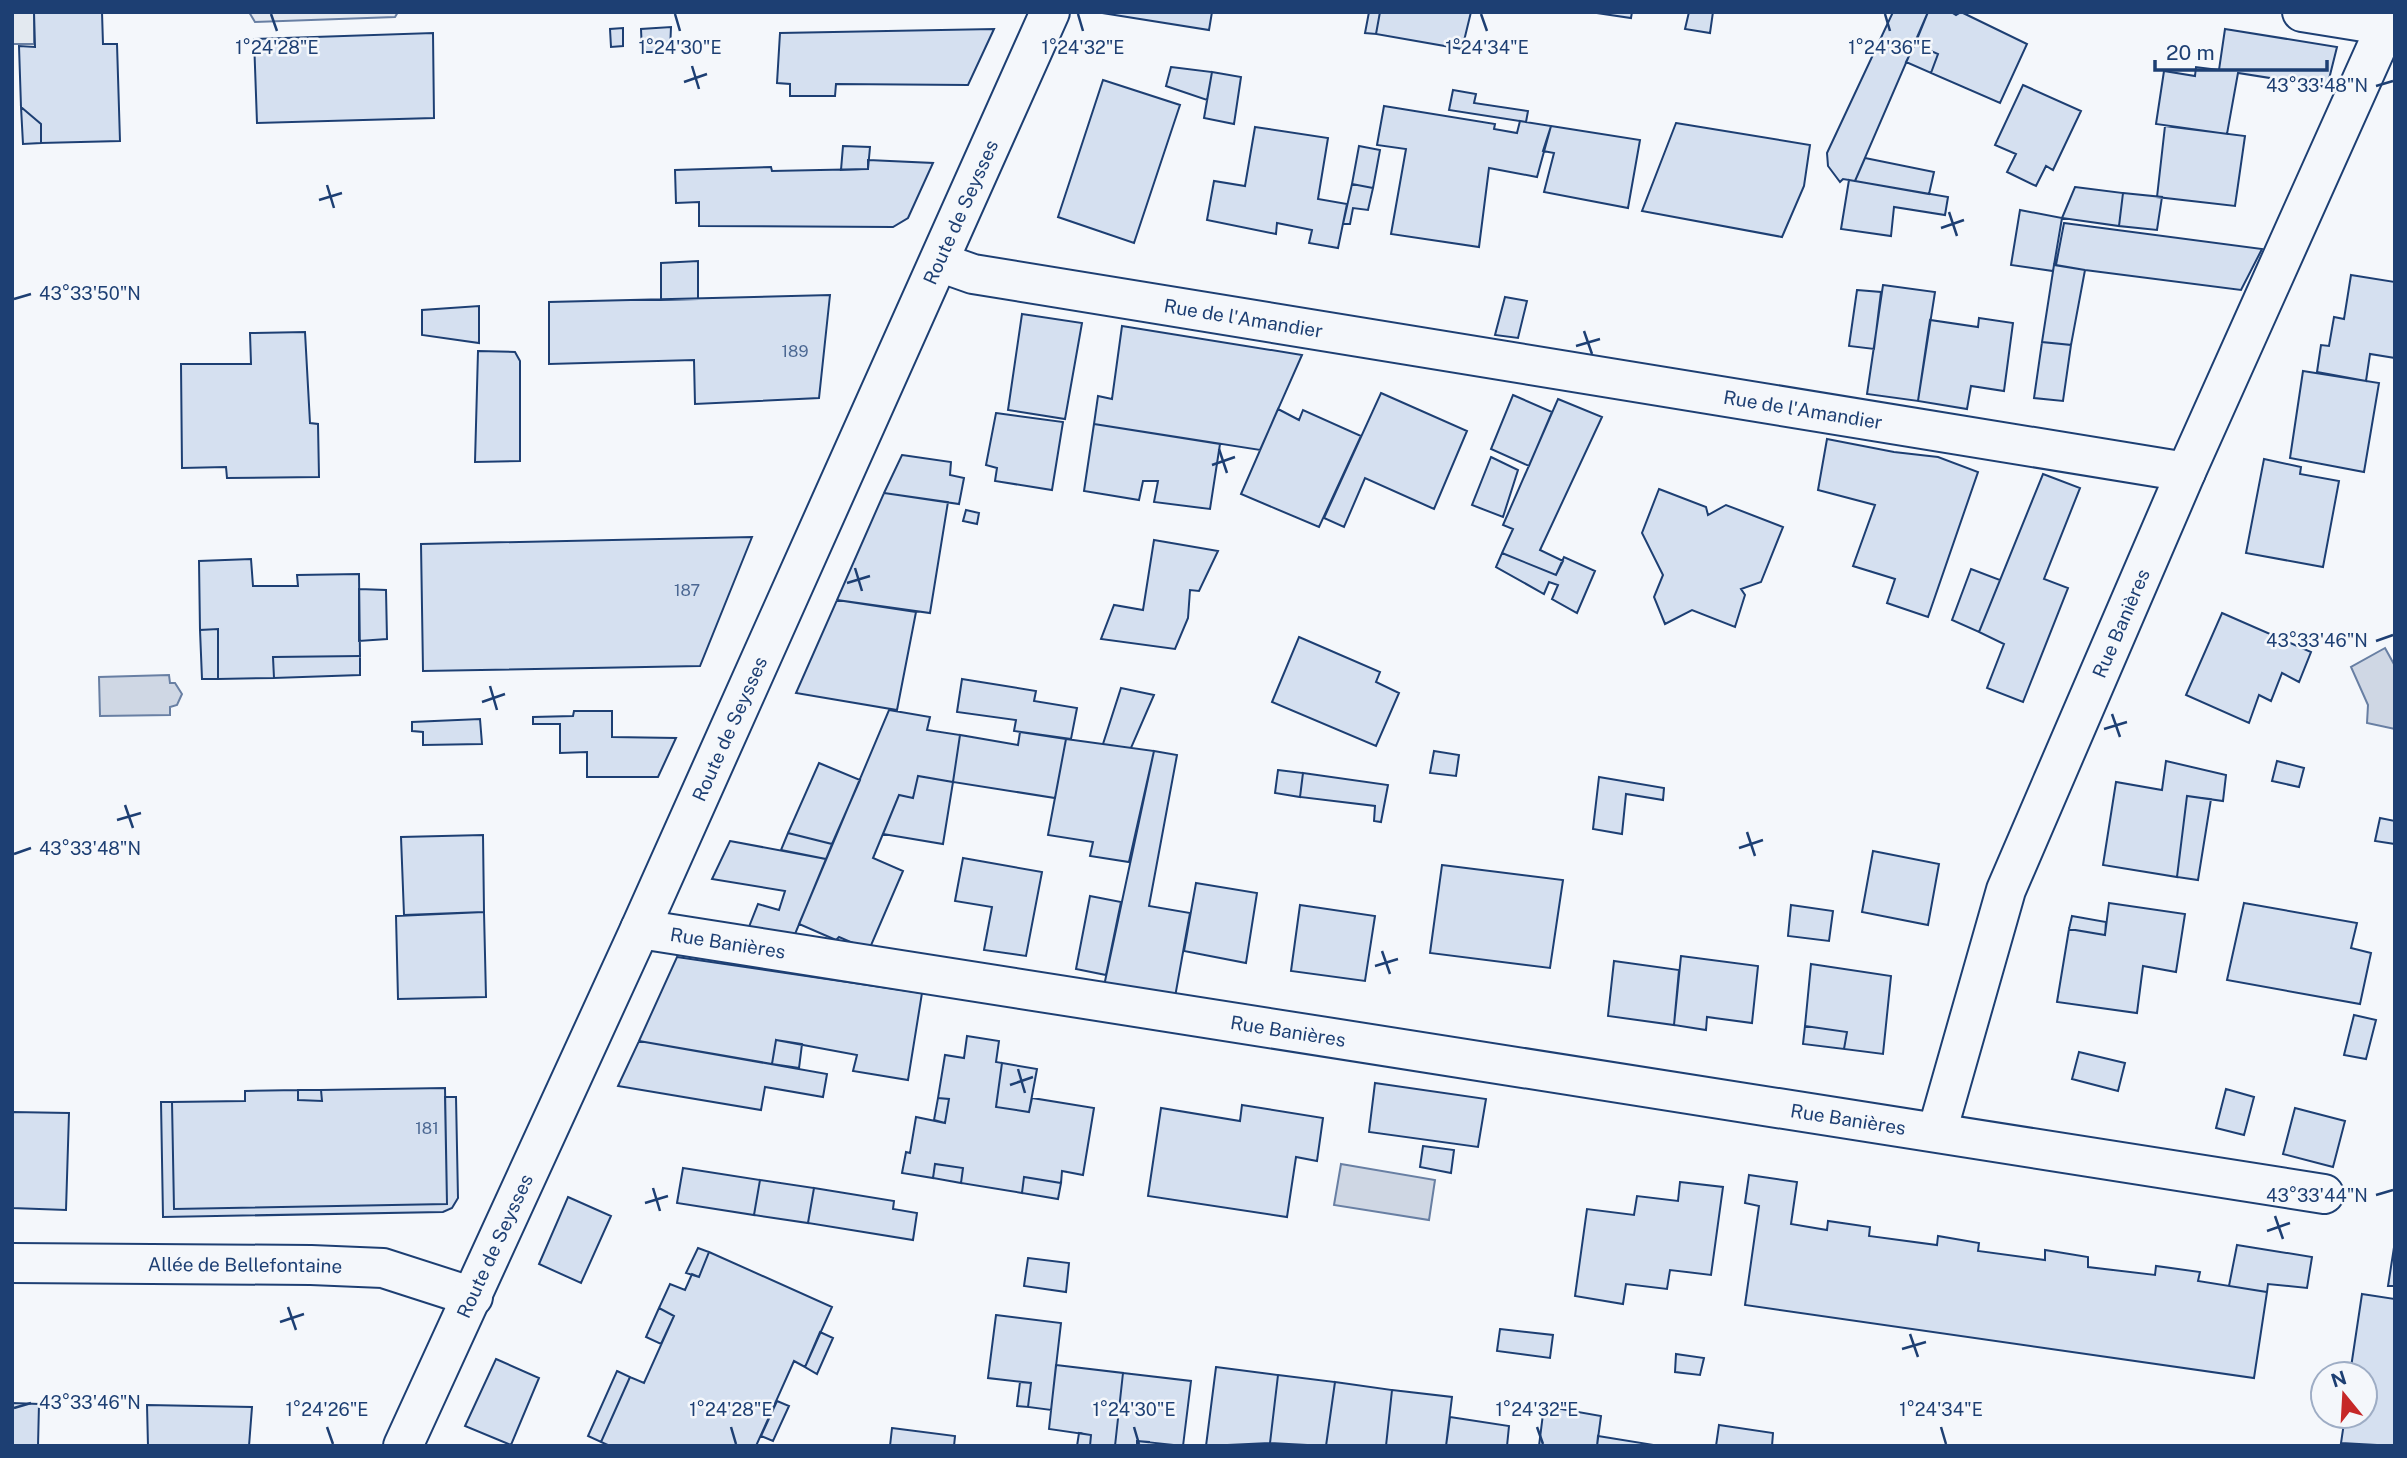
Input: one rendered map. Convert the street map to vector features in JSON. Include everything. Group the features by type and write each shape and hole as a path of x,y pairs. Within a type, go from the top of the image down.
{"street":[{"name":"Route de Seysses","path":"403,1446 640,929 1051,12"},
{"path":"2186,472 2390,26 2302,12"},
{"name":"Rue de l'Amandier","path":"939,262 973,274 2186,472"},
{"name":"Rue Banières","path":"1937,1132 2007,890 2186,472"},
{"name":"Rue Banières","path":"640,929 2325,1194"},
{"name":"Allée de Bellefontaine","path":"12,1263 383,1268 473,1297"}],"shaded area":[{"path":"12,12 34,12 34,44 12,44"},
{"path":"249,12 398,12 395,17 255,22"},
{"path":"2385,648 2395,666 2395,729 2367,723 2368,705 2351,667"},
{"path":"169,675 170,683 175,683 182,694 177,705 170,707 170,715 100,716 99,677"},
{"path":"1341,1164 1435,1180 1429,1220 1334,1205"}],"building":[{"path":"34,12 102,12 103,44 117,44 120,141 41,143 41,124 21,107 19,46 35,47"},
{"path":"1096,12 1212,12 1209,30"},
{"path":"1369,12 1380,12 1376,34 1365,33"},
{"path":"1380,12 1471,12 1462,49 1376,34"},
{"path":"1590,12 1632,12 1631,18"},
{"path":"1689,12 1713,12 1710,33 1685,29"},
{"path":"1893,12 1928,12 1855,181 1843,179 1840,182 1828,166 1827,153"},
{"path":"1928,12 1951,12 1956,15 1961,12 2027,44 2000,103 1931,73 1938,54 1915,44"},
{"path":"671,27 670,52 642,52 641,29"},
{"path":"623,28 623,46 611,47 610,29"},
{"path":"994,29 968,85 836,84 835,96 790,96 790,84 777,83 780,33"},
{"path":"2225,29 2337,47 2327,87 2238,73 2227,134 2156,124 2164,71 2195,76 2196,67 2219,70"},
{"path":"433,33 434,118 257,123 254,39"},
{"path":"1915,44 1938,54 1931,73 1906,62"},
{"path":"1171,67 1212,72 1207,100 1166,86"},
{"path":"1212,72 1241,77 1234,124 1204,118"},
{"path":"1103,80 1180,105 1134,243 1058,217"},
{"path":"2023,85 2081,111 2053,170 2046,166 2036,186 2007,172 2016,154 1995,145"},
{"path":"1453,90 1476,94 1474,103 1528,111 1526,122 1449,110"},
{"path":"1384,106 1495,124 1494,129 1517,133 1520,121 1551,126 1537,177 1489,168 1479,247 1391,234 1406,149 1377,145"},
{"path":"21,107 41,124 41,143 23,144"},
{"path":"1676,123 1810,145 1804,186 1782,237 1642,211"},
{"path":"1551,126 1640,140 1628,208 1544,192 1554,153 1543,151"},
{"path":"2165,126 2245,136 2235,206 2157,197"},
{"path":"1255,127 1328,138 1318,199 1347,204 1338,248 1309,243 1312,230 1277,223 1276,234 1207,220 1214,181 1245,186"},
{"path":"843,146 870,147 868,169 841,170"},
{"path":"1359,146 1380,150 1373,188 1352,184"},
{"path":"1865,158 1934,172 1929,194 1855,181"},
{"path":"868,160 933,163 908,218 893,227 699,226 699,202 676,203 675,170 771,167 772,171 868,169"},
{"path":"1849,180 1948,197 1945,215 1894,207 1891,236 1841,229"},
{"path":"1352,184 1373,188 1368,210 1353,208 1350,224 1343,224"},
{"path":"2075,187 2123,193 2119,226 2062,218"},
{"path":"2123,193 2162,197 2157,230 2119,226"},
{"path":"2020,210 2062,218 2053,271 2011,265"},
{"path":"2064,223 2262,249 2241,290 2085,270 2056,265"},
{"path":"698,261 698,299 661,300 661,263"},
{"path":"2054,265 2085,270 2071,345 2042,342"},
{"path":"2351,275 2395,282 2395,358 2370,354 2366,381 2317,372 2321,345 2329,346 2334,317 2344,319"},
{"path":"1883,285 1935,292 1918,401 1867,394"},
{"path":"1857,290 1881,292 1874,349 1849,346"},
{"path":"830,295 819,398 695,404 694,360 549,364 549,302"},
{"path":"1505,297 1527,301 1518,338 1495,335"},
{"path":"479,306 479,343 422,335 422,310"},
{"path":"1022,314 1082,323 1065,419 1008,410"},
{"path":"1979,318 2013,323 2004,391 1971,386 1967,409 1918,401 1930,320 1978,327"},
{"path":"1122,326 1302,355 1260,450 1094,424 1098,396 1112,399"},
{"path":"305,332 310,423 318,424 319,477 227,478 226,467 182,468 181,364 251,364 250,333"},
{"path":"2042,342 2071,345 2063,401 2034,398"},
{"path":"478,351 515,352 520,361 520,461 475,462"},
{"path":"2303,371 2379,383 2364,472 2290,458"},
{"path":"1381,393 1467,431 1434,509 1365,478 1344,527 1324,518"},
{"path":"1513,395 1552,412 1529,466 1491,449"},
{"path":"1558,399 1602,417 1540,550 1563,561 1556,575 1502,553 1513,529 1503,525"},
{"path":"1278,409 1299,420 1303,410 1361,436 1319,527 1241,494"},
{"path":"996,413 1063,422 1052,490 995,481 997,468 986,465"},
{"path":"1094,424 1220,444 1210,509 1154,502 1158,481 1143,481 1139,500 1084,491"},
{"path":"1827,439 1894,452 1938,457 1978,472 1928,617 1887,603 1895,579 1853,566 1875,505 1818,490"},
{"path":"902,455 951,462 950,475 964,478 959,504 884,493"},
{"path":"1491,457 1518,470 1503,517 1472,505"},
{"path":"2264,459 2301,467 2300,474 2339,481 2323,567 2246,553"},
{"path":"2043,474 2080,488 2044,579 2068,588 2023,702 1987,688 2004,644 1979,632"},
{"path":"1659,489 1706,507 1708,515 1726,505 1783,527 1761,582 1741,589 1745,595 1735,627 1692,610 1665,624 1654,597 1663,575 1642,533"},
{"path":"884,493 948,502 930,613 837,600"},
{"path":"966,510 979,513 977,524 963,521"},
{"path":"752,537 700,666 423,671 421,544"},
{"path":"1154,540 1218,551 1199,591 1190,590 1188,618 1175,649 1101,639 1114,605 1143,610"},
{"path":"1502,553 1556,575 1564,557 1595,571 1577,613 1552,599 1558,585 1549,582 1544,594 1496,567"},
{"path":"251,559 253,586 298,586 297,575 359,574 360,656 273,657 274,678 218,679 218,629 200,630 199,561"},
{"path":"1971,569 2000,580 1979,632 1952,620"},
{"path":"359,589 386,590 387,639 359,641"},
{"path":"837,600 916,612 897,710 796,693"},
{"path":"2222,613 2311,652 2299,682 2282,673 2271,701 2259,695 2249,723 2186,695"},
{"path":"218,629 218,679 202,679 200,630"},
{"path":"1299,637 1380,672 1376,682 1399,693 1376,746 1272,702"},
{"path":"360,656 360,675 274,678 273,657"},
{"path":"962,679 1036,691 1034,701 1077,708 1071,739 1014,731 1016,720 957,712"},
{"path":"1121,688 1154,695 1131,748 1103,744"},
{"path":"889,710 930,717 927,730 960,735 953,782 918,776 913,798 899,795 873,858 903,871 869,950 839,937 836,940 799,924"},
{"path":"574,711 612,711 612,737 676,738 658,777 587,777 587,752 560,753 560,724 533,724 533,717 573,716"},
{"path":"480,719 482,744 423,745 423,732 412,731 412,722"},
{"path":"1020,732 1066,739 1055,798 953,782 960,735 1018,745"},
{"path":"1066,739 1154,751 1129,862 1090,856 1093,842 1048,835"},
{"path":"1154,751 1177,755 1149,906 1190,913 1175,997 1104,986"},
{"path":"1434,751 1459,755 1456,776 1430,773"},
{"path":"2166,761 2226,775 2223,801 2187,796 2177,877 2103,865 2116,782 2162,790"},
{"path":"2277,761 2304,768 2299,787 2272,781"},
{"path":"819,763 860,780 832,844 788,833"},
{"path":"1278,770 1303,773 1300,797 1275,793"},
{"path":"1303,773 1388,785 1381,822 1374,821 1375,806 1300,797"},
{"path":"918,776 953,782 943,844 883,834 899,795 913,798"},
{"path":"1599,777 1664,788 1663,800 1626,794 1622,834 1593,829"},
{"path":"2187,796 2211,799 2198,880 2177,877"},
{"path":"2380,818 2395,821 2395,844 2375,841"},
{"path":"788,833 832,844 826,859 781,850"},
{"path":"483,835 484,912 404,915 401,837"},
{"path":"730,841 826,859 793,939 747,932 758,904 779,910 785,891 712,879"},
{"path":"1873,851 1939,864 1928,925 1862,912"},
{"path":"963,858 1042,872 1026,956 984,950 992,907 955,901"},
{"path":"1442,865 1563,880 1550,968 1430,953"},
{"path":"1196,883 1257,893 1246,963 1184,951"},
{"path":"1090,896 1121,902 1106,975 1076,969"},
{"path":"2109,903 2185,914 2176,972 2143,966 2137,1013 2057,1002 2069,929 2105,935"},
{"path":"2244,903 2357,923 2351,948 2371,953 2360,1004 2227,980"},
{"path":"1300,905 1375,916 1365,981 1291,971"},
{"path":"1791,905 1833,911 1829,941 1788,936"},
{"path":"484,912 486,997 398,999 396,916"},
{"path":"2072,916 2106,922 2105,935 2069,929"},
{"path":"1681,956 1758,966 1752,1023 1707,1017 1706,1030 1674,1025"},
{"path":"677,957 922,993 908,1080 853,1071 857,1055 776,1040 772,1064 639,1041"},
{"path":"1614,961 1679,970 1674,1025 1608,1016"},
{"path":"1811,964 1891,976 1883,1054 1844,1049 1847,1032 1805,1026"},
{"path":"2354,1015 2376,1020 2366,1059 2344,1055"},
{"path":"1805,1026 1847,1032 1844,1049 1803,1044"},
{"path":"967,1036 999,1041 996,1062 1002,1063 996,1107 1029,1112 1032,1098 1094,1108 1083,1175 1062,1171 1061,1183 1024,1177 1022,1193 961,1183 963,1168 935,1164 933,1178 902,1173 906,1152 910,1153 916,1117 945,1123 949,1099 938,1098 945,1055 964,1058"},
{"path":"776,1040 802,1044 799,1068 772,1064"},
{"path":"639,1041 827,1074 823,1097 765,1087 761,1110 618,1086"},
{"path":"2079,1052 2125,1063 2118,1091 2072,1079"},
{"path":"1002,1063 1037,1069 1029,1112 996,1107"},
{"path":"1375,1083 1486,1099 1478,1147 1369,1132"},
{"path":"445,1088 447,1204 174,1209 172,1102 245,1101 245,1091 298,1090 298,1100 322,1101 321,1090"},
{"path":"2226,1089 2254,1097 2244,1135 2216,1128"},
{"path":"298,1090 321,1090 322,1101 298,1100"},
{"path":"445,1097 456,1097 458,1198 452,1208 443,1212 163,1217 161,1102 172,1102 174,1209 447,1204"},
{"path":"938,1098 949,1099 945,1123 934,1120"},
{"path":"1242,1105 1323,1118 1317,1161 1296,1157 1287,1217 1148,1196 1161,1108 1240,1121"},
{"path":"2295,1108 2345,1121 2333,1167 2283,1154"},
{"path":"12,1112 69,1113 66,1210 12,1208"},
{"path":"1423,1146 1454,1150 1451,1173 1420,1167"},
{"path":"935,1164 963,1168 961,1183 933,1178"},
{"path":"683,1168 760,1180 754,1215 677,1203"},
{"path":"1749,1175 1797,1182 1791,1224 1827,1230 1828,1221 1870,1227 1869,1236 1937,1245 1938,1236 1979,1243 1978,1251 2045,1260 2045,1250 2088,1257 2088,1267 2155,1275 2156,1266 2200,1272 2198,1281 2267,1292 2254,1378 1745,1305 1759,1206 1745,1203"},
{"path":"1024,1177 1061,1183 1058,1199 1022,1193"},
{"path":"760,1180 814,1188 808,1223 754,1215"},
{"path":"1680,1182 1723,1187 1711,1275 1670,1270 1667,1289 1626,1284 1623,1304 1575,1296 1587,1209 1634,1215 1637,1196 1678,1201"},
{"path":"814,1188 894,1201 893,1209 917,1213 913,1240 808,1223"},
{"path":"568,1197 611,1216 581,1283 539,1264"},
{"path":"2395,1241 2395,1286 2388,1286"},
{"path":"2237,1245 2312,1257 2307,1288 2268,1284 2267,1292 2229,1286"},
{"path":"698,1248 709,1252 699,1277 686,1273"},
{"path":"709,1252 832,1307 805,1367 794,1361 756,1446 610,1446 601,1442 630,1377 644,1383 674,1316 659,1308 670,1284 685,1290 692,1274 699,1277"},
{"path":"1028,1258 1069,1263 1066,1292 1024,1286"},
{"path":"2362,1294 2395,1299 2395,1446 2341,1443 2343,1430 2379,1430 2379,1360 2352,1360"},
{"path":"659,1308 674,1316 661,1344 646,1337"},
{"path":"996,1315 1061,1323 1051,1410 1028,1407 1031,1383 988,1378"},
{"path":"1500,1329 1553,1335 1550,1358 1497,1351"},
{"path":"820,1332 833,1338 817,1374 805,1367"},
{"path":"1676,1354 1704,1358 1700,1375 1675,1372"},
{"path":"496,1359 539,1378 511,1445 465,1426"},
{"path":"1056,1365 1123,1373 1115,1446 1090,1446 1091,1435 1049,1429"},
{"path":"1216,1367 1278,1375 1270,1443 1206,1446"},
{"path":"617,1371 630,1377 601,1442 588,1436"},
{"path":"1123,1373 1191,1381 1183,1446 1137,1441 1137,1446 1115,1446"},
{"path":"1278,1375 1335,1382 1326,1446 1270,1443"},
{"path":"1020,1382 1031,1383 1028,1407 1017,1406"},
{"path":"1335,1382 1392,1390 1386,1446 1326,1446"},
{"path":"1392,1390 1452,1397 1446,1446 1386,1446"},
{"path":"777,1401 789,1406 773,1441 761,1436"},
{"path":"12,1403 39,1404 38,1446 13,1446"},
{"path":"147,1405 252,1407 249,1446 148,1446"},
{"path":"1544,1406 1601,1416 1597,1446 1539,1446"},
{"path":"1450,1417 1509,1426 1507,1446 1446,1446"},
{"path":"1719,1425 1773,1433 1772,1446 1716,1446"},
{"path":"892,1428 955,1436 954,1446 890,1446"},
{"path":"1079,1433 1091,1435 1090,1446 1077,1446"},
{"path":"1598,1436 1654,1445 1654,1446 1597,1446"},
{"path":"1137,1441 1149,1442 1149,1446 1137,1446"}]}
